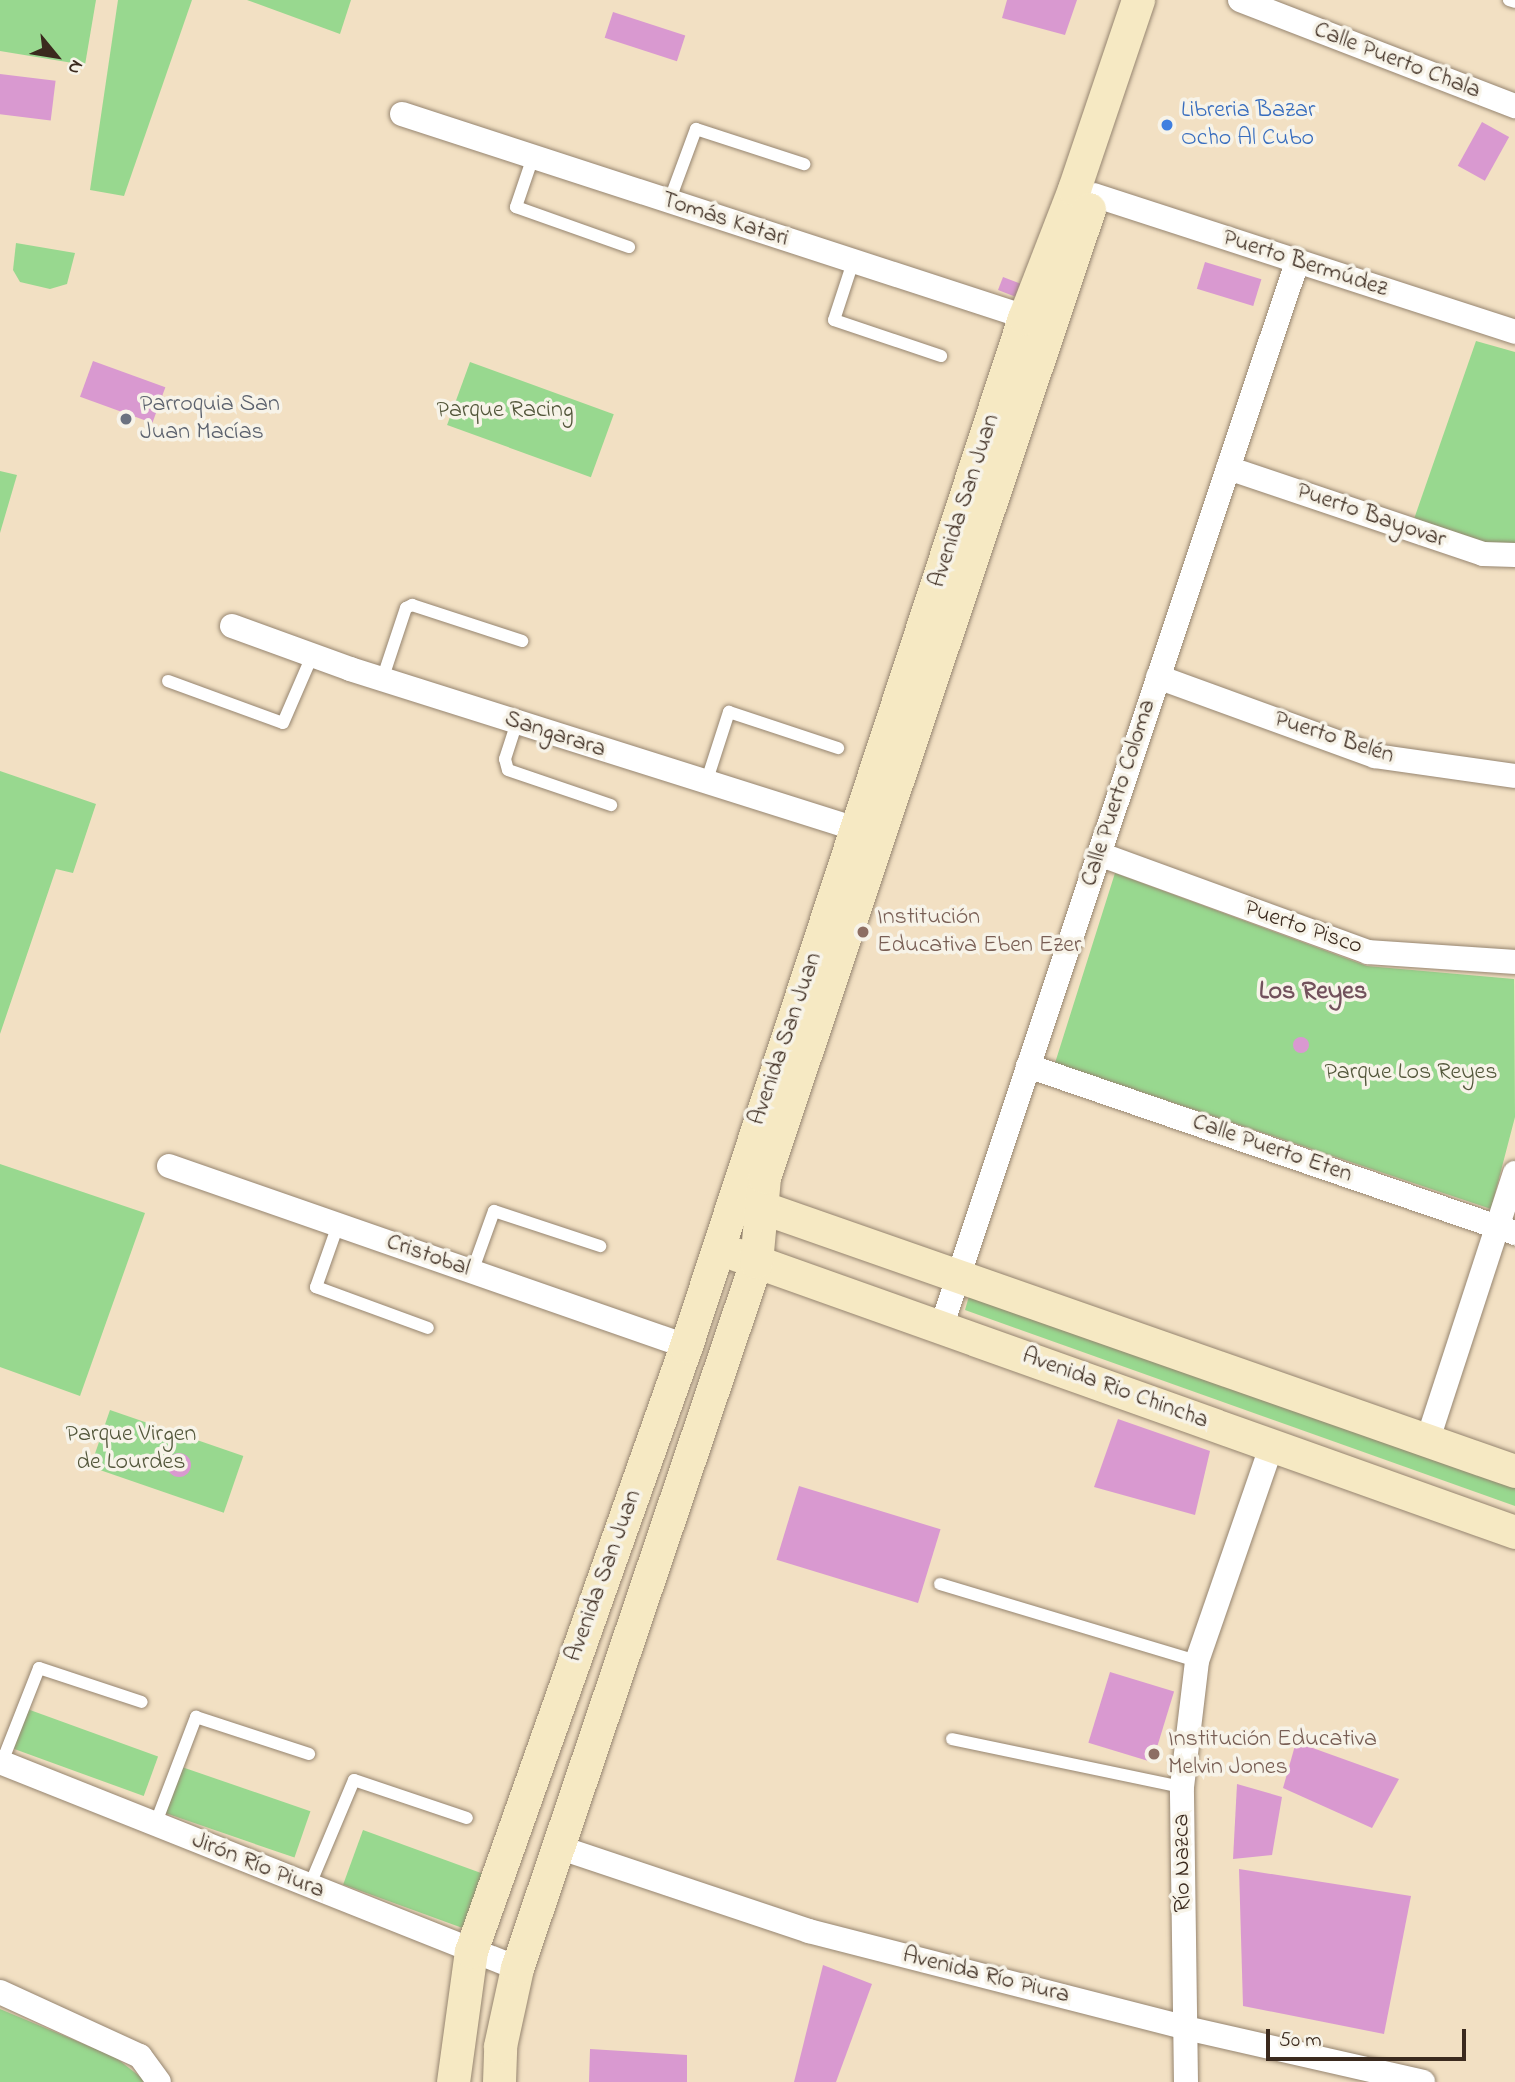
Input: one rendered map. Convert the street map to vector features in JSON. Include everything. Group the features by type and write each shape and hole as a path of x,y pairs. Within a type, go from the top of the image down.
{"street":[{"name":"Avenida San Juan","path":"453,2082 471,1951 686,1346 716,1247 764,1177 869,833 1037,321 1074,189 1138,0"},
{"name":"Avenida San Juan","path":"1037,321 1094,195 1162,0"},
{"name":"Calle Puerto Chala","path":"1240,0 1515,106"},
{"name":"Tomás Katari","path":"402,114 1037,321"},
{"name":"Puerto Bermúdez","path":"1094,195 1515,332"},
{"name":"Calle Puerto Coloma","path":"942,1325 1297,262"},
{"name":"Puerto Bayovar","path":"1228,468 1483,554 1515,555"},
{"name":"Sangarara","path":"232,626 382,680 869,833"},
{"name":"Puerto Belén","path":"1158,677 1375,756 1515,776"},
{"name":"Puerto Pisco","path":"1099,854 1368,952 1515,962"},
{"name":"Calle Puerto Eten","path":"1028,1066 1507,1230"},
{"name":"Cristobal","path":"169,1166 686,1346"},
{"path":"1427,1442 1507,1230 1515,1173"},
{"name":"Avenida San Juan","path":"499,2082 500,2046 517,1968 555,1846 756,1262 746,1202"},
{"path":"746,1202 958,1279 1515,1471"},
{"name":"Avenida Rio Chincha","path":"716,1247 942,1325 1271,1447 1515,1532"},
{"name":"Río Nazca","path":"1186,2082 1182,1787 1197,1661 1271,1447"},
{"name":"Jirón Río Piura","path":"1,1762 517,1968"},
{"name":"Avenida Río Piura","path":"555,1846 810,1931 1186,2028 1423,2082"},
{"path":"0,1992 140,2056 159,2082"}],"lane":[{"path":"1509,0 1515,2"},
{"path":"669,202 696,129 804,164"},
{"path":"533,157 516,207 629,247"},
{"path":"853,262 834,320 941,356"},
{"path":"382,680 406,608 412,605 522,641"},
{"path":"169,681 283,723 312,656"},
{"path":"706,783 729,712 838,748"},
{"path":"517,722 505,759 508,771 611,805"},
{"path":"472,1272 494,1211 600,1246"},
{"path":"338,1225 316,1287 428,1328"},
{"path":"940,1584 1197,1661"},
{"path":"1,1762 39,1668 142,1702"},
{"path":"155,1825 196,1717 309,1754"},
{"path":"952,1739 1182,1787"},
{"path":"309,1887 354,1780 467,1818"}],"green space":[{"path":"0,0 96,0 85,65 0,51"},
{"path":"118,0 192,0 124,196 90,190"},
{"path":"247,0 351,0 340,34"},
{"path":"16,243 75,253 67,284 50,289 20,282 13,270"},
{"path":"1476,341 1515,352 1515,544 1485,543 1414,519"},
{"name":"Parque Racing","path":"470,362 614,414 591,477 447,425"},
{"path":"0,471 17,475 0,533"},
{"path":"0,771 96,804 73,873 56,869 0,1034"},
{"name":"Parque Los Reyes","path":"1115,873 1367,966 1514,979 1515,1117 1491,1209 1055,1063"},
{"path":"0,1164 145,1213 80,1396 0,1367"},
{"path":"969,1296 1515,1486 1515,1506 965,1310"},
{"name":"Parque Virgen de Lourdes","path":"110,1410 243,1456 224,1513 90,1467"},
{"path":"19,1706 158,1757 144,1796 5,1745"},
{"path":"179,1766 310,1811 294,1858 163,1812"},
{"path":"363,1830 482,1873 463,1928 343,1885"},
{"path":"0,2009 115,2057 147,2082 0,2082"}],"building":[{"path":"1007,0 1077,0 1065,35 1002,18"},
{"path":"613,12 685,35 677,61 605,38"},
{"path":"0,74 56,81 51,121 0,114"},
{"path":"1482,122 1509,137 1485,181 1458,166"},
{"path":"1205,262 1261,279 1253,306 1197,289"},
{"path":"1003,277 1027,286 1022,299 998,290"},
{"path":"93,361 165,387 152,423 80,397"},
{"path":"1301,1037 1307,1039 1307,1051 1301,1053 1295,1051 1293,1045 1295,1039"},
{"path":"1118,1419 1210,1451 1195,1515 1094,1487"},
{"path":"174,1453 184,1453 191,1460 191,1470 184,1477 174,1477 167,1470 167,1460"},
{"path":"799,1486 941,1529 918,1603 776,1560"},
{"path":"1110,1672 1174,1692 1152,1762 1088,1743"},
{"path":"1296,1742 1399,1779 1372,1828 1283,1788"},
{"path":"1237,1784 1282,1797 1272,1855 1233,1859"},
{"path":"1239,1869 1411,1896 1384,2034 1243,2006"},
{"path":"823,1965 872,1984 836,2082 794,2082"},
{"path":"590,2049 687,2055 687,2082 589,2082"}],"place":[{"name":"Libreria Bazar Ocho Al Cubo","path":"1167,125"},
{"name":"Parroquia San Juan Macías","path":"126,419"},
{"name":"Institución Educativa Eben Ezer","path":"863,932"},
{"name":"Institución Educativa Melvin Jones","path":"1154,1754"}],"district":[{"name":"Los Reyes","path":"1313,993"}]}
